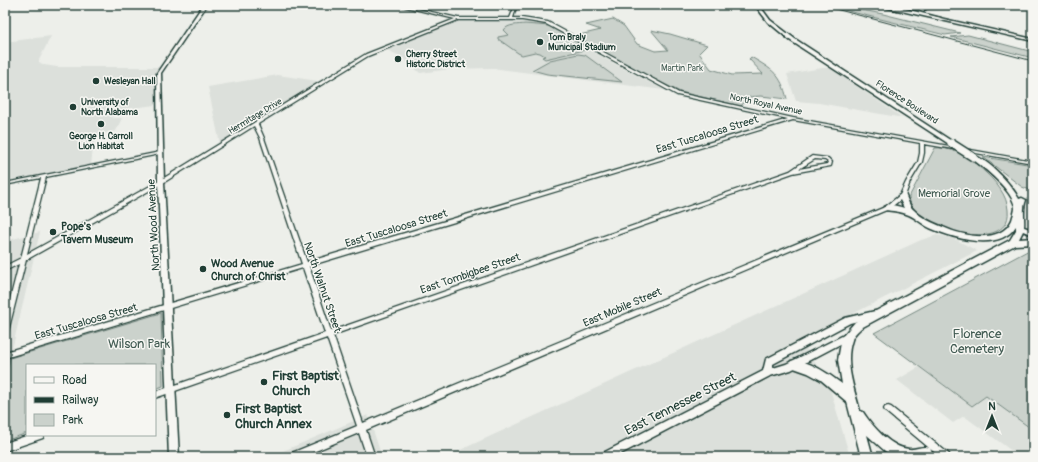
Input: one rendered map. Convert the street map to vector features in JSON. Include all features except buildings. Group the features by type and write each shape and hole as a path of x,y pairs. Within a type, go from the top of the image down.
{"highway":[{"name":"Florence Boulevard","path":"757,5 769,21 791,38 996,172 1011,186 1024,204"},
{"path":"877,5 939,16 1033,40"},
{"path":"907,5 939,16"},
{"path":"985,27 1033,36"},
{"path":"902,196 906,206 914,215"},
{"path":"887,208 896,208 949,232 973,237 994,237 1004,234 1014,223 1024,204"},
{"path":"1024,204 1030,230"},
{"name":"East Tennessee Street","path":"847,337 858,325 1013,242 1022,234 1030,230"},
{"path":"1013,242 1033,241"},
{"path":"847,337 843,360 867,457"},
{"path":"794,364 807,367 825,376 853,403 864,424 874,435 896,452 912,455 926,452"}],"main road":[{"name":"North Wood Avenue","path":"174,457 172,389 161,182 159,73 205,5"},
{"path":"886,5 939,16"},
{"path":"900,5 939,16"},
{"name":"East Tennessee Street","path":"767,373 769,362 848,320 880,313"},
{"name":"East Tennessee Street","path":"605,457 767,373 794,364 847,337"}],"street":[{"path":"398,5 458,19"},
{"path":"512,18 516,5"},
{"name":"Hermitage Drive","path":"5,269 161,182 256,125 361,58 458,19 512,18"},
{"name":"North Royal Avenue","path":"512,18 532,20 555,26 673,92 793,118 1033,162"},
{"name":"East Tuscaloosa Street","path":"5,355 306,266 793,118"},
{"name":"North Walnut Street","path":"256,125 306,266 370,457"},
{"name":"East Mobile Street","path":"292,457 887,208 902,196 908,182 920,162 922,142"},
{"path":"5,184 160,153"},
{"name":"East Tombigbee Street","path":"156,395 792,172 830,165 830,162 826,159 814,157 792,172"},
{"path":"5,332 44,176"},
{"path":"888,409 946,457"},
{"path":"5,447 37,436"}],"shaded area":[{"path":"461,20 515,20 536,22 549,26 604,58 664,90 492,68 451,69 420,73 402,57 387,50"},
{"name":"University of North Alabama","path":"51,36 39,60 39,62 44,65 57,67 160,67 156,72 155,105 125,109 111,118 122,118 116,131 105,133 94,140 91,165 5,182 5,42"},
{"path":"830,68 903,118 819,103 796,101 787,74"},
{"path":"278,75 318,81 321,83 220,144 208,87"},
{"path":"40,232 10,358 5,380 5,241"},
{"path":"937,235 953,238 977,251 801,340 829,385 850,457 445,457 921,240"},
{"path":"919,367 972,406 986,396 1033,430 1033,457 1020,457 964,416 953,423 897,380"},
{"path":"368,415 382,457 269,457"}],"green space":[{"path":"824,5 835,5 883,14 960,33 945,35"},
{"name":"Martin Park","path":"613,19 624,26 637,44 655,51 668,50 651,30 707,45 699,53 711,69 732,75 763,74 749,59 751,57 770,69 779,78 787,99 761,96 749,97 741,106 680,92 613,58 575,36 601,30 586,25"},
{"name":"Tom Braly Municipal Stadium","path":"525,24 549,26 589,49 545,59 542,57 545,56 535,52 522,55 498,39 498,37 509,35 504,30 506,28 513,25"},
{"path":"968,35 1033,52 1033,58 951,37"},
{"path":"578,54 585,55 622,82 547,74 532,70 550,60"},
{"name":"Memorial Grove","path":"935,148 949,149 962,155 974,163 993,180 1006,199 1008,210 1005,224 995,232 980,235 962,234 943,228 926,220 914,209 909,197"},
{"path":"983,157 1033,165 1033,191 1022,187"},
{"name":"Florence Cemetery","path":"1033,248 1033,430 986,396 972,406 874,333"},
{"name":"Wilson Park","path":"161,313 163,386 156,389 156,364 26,364 26,433 5,441 5,380 10,358"}],"railway":[{"path":"820,5 1033,61"}],"place":[{"name":"Tom Braly Municipal Stadium","path":"540,42"},
{"name":"Cherry Street Historic District","path":"398,59"},
{"name":"Wesleyan Hall","path":"96,81"},
{"name":"University of North Alabama","path":"73,107"},
{"name":"George H. Carroll Lion Habitat","path":"101,124"},
{"name":"Pope's Tavern Museum","path":"53,232"},
{"name":"Wood Avenue Church of Christ","path":"203,269"},
{"name":"First Baptist Church","path":"264,382"},
{"name":"First Baptist Church Annex","path":"227,415"}]}
